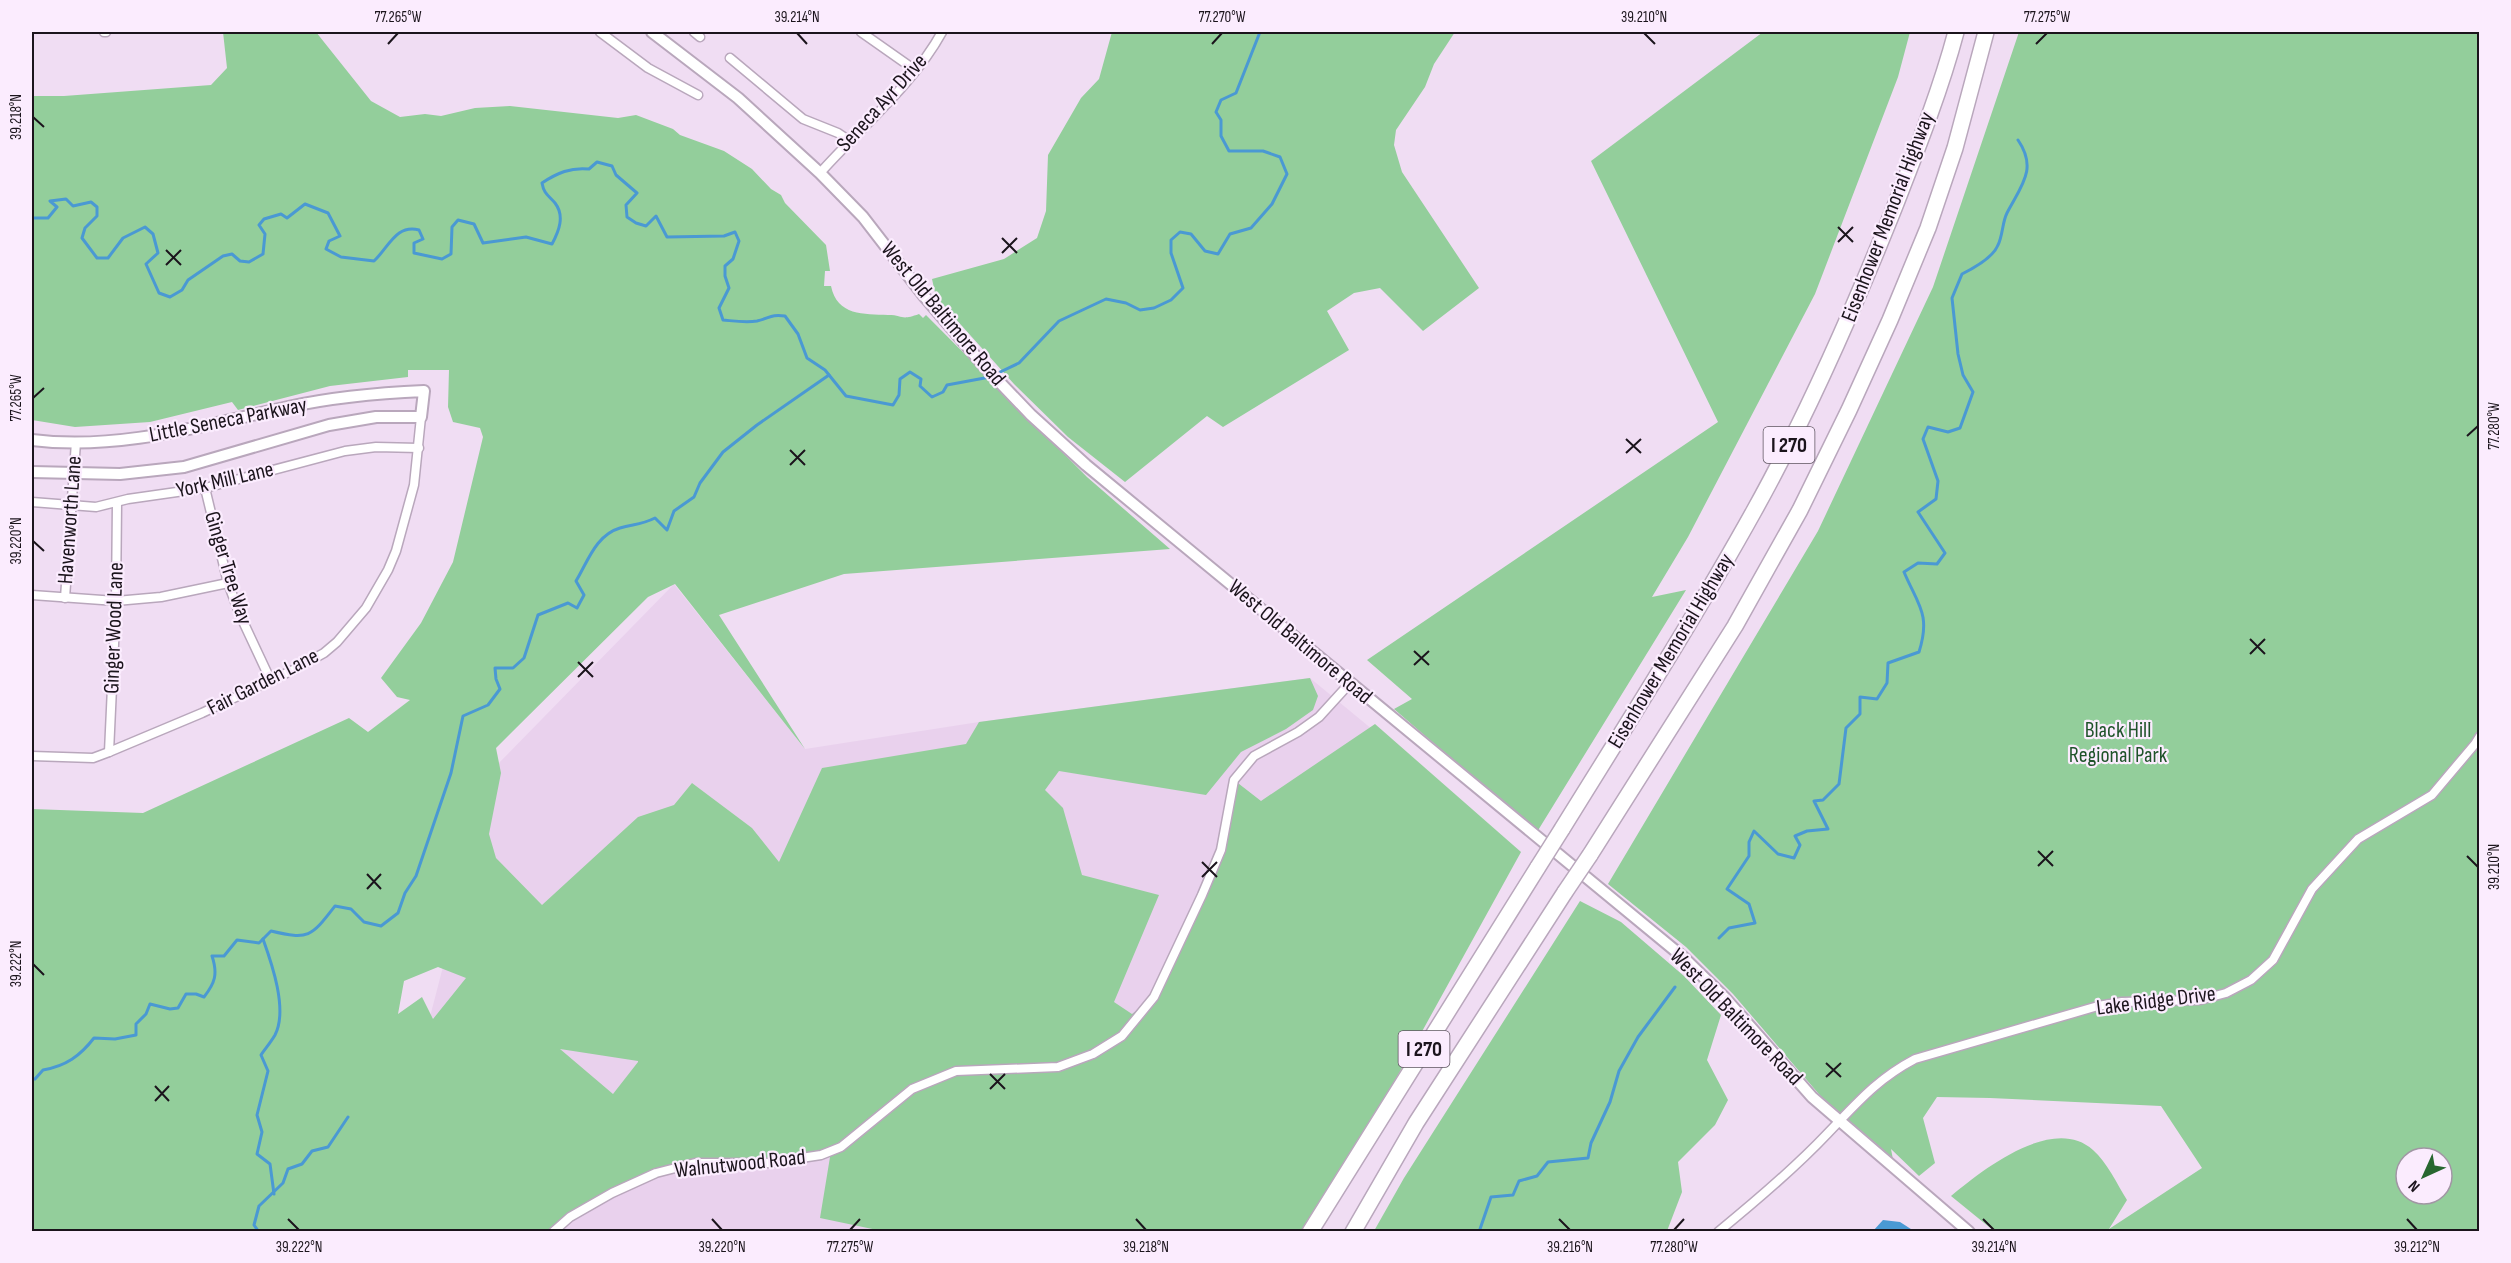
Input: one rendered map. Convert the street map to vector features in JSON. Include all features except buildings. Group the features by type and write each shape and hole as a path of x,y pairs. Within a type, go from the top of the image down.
{"highway":[{"name":"Eisenhower Memorial Highway","path":"1310,1232 1701,604 1755,510 1839,341 1908,170 1956,32"},
{"name":"Eisenhower Memorial Highway","path":"1353,1232 1416,1123 1735,626 1795,519 1890,320 1928,228 1955,148 1986,32"}],"street":[{"path":"600,32 648,68 698,95"},
{"name":"West Old Baltimore Road","path":"652,32 738,98 820,173 863,217 924,297 985,367 1031,415 1086,465 1683,957 1725,998 1812,1097 1969,1232"},
{"path":"861,32 915,70"},
{"name":"Seneca Ayr Drive","path":"820,173 894,96 942,32"},
{"path":"730,58 803,119 838,133 850,141"},
{"name":"Fair Garden Lane","path":"32,756 93,758 109,753 202,713 295,669 324,653 337,642 366,608 396,551 414,485 424,392"},
{"name":"Little Seneca Parkway","path":"32,440 54,443 114,441 173,433 291,406 368,394 424,392"},
{"name":"Little Seneca Parkway","path":"32,472 120,474 184,467 329,425 376,417 421,417"},
{"name":"Havenworth Lane","path":"65,598 76,442"},
{"name":"York Mill Lane","path":"32,502 71,507 96,507 128,499 205,488 345,451 376,447 419,448"},
{"name":"Ginger Tree Way","path":"205,488 228,583 240,615 270,679"},
{"name":"Ginger Wood Lane","path":"109,753 116,601 117,503"},
{"path":"32,595 116,601 161,597 228,583"},
{"name":"Walnutwood Road","path":"553,1232 570,1217 612,1192 656,1173 695,1163 768,1163 821,1155 841,1147 912,1089 956,1071 1058,1067 1093,1054 1122,1036 1154,997 1202,895 1221,850 1234,780 1254,756 1298,732 1319,717 1350,683"},
{"name":"Lake Ridge Drive","path":"1718,1232 1774,1185 1864,1094 1894,1070 1931,1054 2098,1006 2122,1002 2200,1000 2226,993 2251,980 2273,960 2295,916 2312,889 2354,844 2432,795 2480,736"}],"shaded area":[{"path":"674,584 805,749 979,722 1310,678 1521,852 1280,1231 374,1232 495,767"}],"green space":[{"path":"223,32 316,32 371,101 400,117 425,114 441,116 475,108 510,106 618,118 636,115 673,129 680,135 724,151 752,169 771,189 781,195 785,203 826,245 830,271 825,271 824,286 831,286 839,303 845,308 861,313 905,317 919,314 923,318 926,315 1087,477 1170,549 844,574 719,615 805,749 675,584 648,597 496,748 501,773 489,834 496,858 542,905 638,817 674,805 692,783 752,828 779,862 822,768 966,744 979,722 1310,678 1318,696 1313,710 1286,729 1241,752 1206,795 1059,771 1045,790 1063,808 1082,875 1159,895 1114,1002 1132,1014 1154,997 1221,850 1234,780 1261,801 1375,724 1521,852 1312,1231 882,1231 820,1218 831,1151 768,1163 695,1163 656,1173 592,1204 553,1231 32,1232 32,809 143,813 349,718 368,732 410,700 397,697 381,678 421,623 453,562 483,437 480,428 453,422 448,407 449,370 408,370 408,377 330,386 238,410 232,402 150,422 75,427 32,420 32,96 64,96 211,85 227,68","holes":["438,967 466,978 433,1019 422,997 398,1014 404,981","560,1049 638,1061 638,1062 613,1094"]},
{"path":"1112,32 1455,32 1434,64 1425,87 1396,130 1394,145 1402,172 1479,288 1423,331 1380,288 1354,293 1327,311 1349,350 1223,427 1207,416 1125,482 1068,437 1014,384 936,297 932,279 1004,259 1037,238 1046,211 1048,155 1081,98 1099,79"},
{"path":"1763,32 1910,32 1898,77 1815,294 1688,537 1652,597 1686,590 1537,832 1394,709 1412,699 1367,660 1718,422 1591,161"},
{"name":"Black Hill Regional Park","path":"2019,32 2479,32 2479,1231 1994,1231 1951,1196 1999,1161 2039,1142 2058,1138 2077,1141 2093,1150 2103,1161 2127,1200 2109,1229 2202,1168 2161,1106 1937,1097 1923,1118 1935,1163 1919,1176 1891,1149 1894,1165 1824,1100 1733,994 1686,947 1608,884 1818,531 1933,287"},
{"path":"1580,901 1621,922 1684,976 1721,1015 1707,1060 1728,1100 1715,1125 1678,1162 1682,1192 1667,1231 1374,1231 1404,1178"}],"water":[{"path":"1883,1220 1900,1222 1914,1231 1873,1231"}],"waterway":[{"path":"996,374 1019,363 1059,321 1106,299 1126,303 1140,310 1154,308 1171,300 1183,288 1171,253 1171,240 1180,232 1191,234 1205,251 1218,254 1230,234 1251,228 1272,204 1287,174 1280,157 1263,151 1229,151 1221,136 1221,120 1216,112 1221,100 1236,93 1260,32"},
{"path":"1719,938 1729,928 1755,923 1749,904 1727,889 1749,856 1749,842 1754,831 1778,854 1794,858 1800,845 1795,836 1807,831 1828,829 1814,801 1823,800 1839,784 1846,728 1860,714 1860,697 1877,699 1887,683 1888,663 1919,652 1924,628 1923,619 1904,572 1918,563 1937,564 1945,553 1918,512 1936,499 1938,481 1923,439 1928,427 1948,432 1960,428 1973,392 1963,375 1958,354 1952,298 1962,274 1988,258 1996,250 2000,241 2005,217 2022,186 2027,169 2024,150 2018,140"},
{"path":"32,218 48,218 57,207 50,201 66,199 73,206 91,202 97,207 97,216 85,228 82,238 97,258 108,258 123,238 145,227 153,234 158,253 146,264 159,293 170,297 182,290 188,280 223,256 232,254 240,261 249,262 263,254 265,234 259,225 264,219 281,214 287,218 305,204 328,213 340,236 329,241 326,249 341,257 374,261 399,233 411,229 419,230 423,239 414,243 414,253 442,259 451,254 452,227 458,220 474,224 483,243 526,237 552,244 559,229 560,213 545,192 542,183 564,172 589,169 597,162 612,166 616,175 637,193 626,205 627,217 636,223 646,226 656,216 667,237 724,236 735,232 739,241 733,259 725,266 729,288 719,308 723,320 753,322 773,316 785,316 798,334 807,358 825,370 846,396 893,405 899,395 900,379 910,372 921,379 920,386 932,397 943,392 947,385 990,377"},
{"path":"32,1079 35,1079 43,1070 59,1066 72,1059 94,1038 115,1039 136,1035 136,1024 146,1014 150,1004 170,1009 178,1008 186,994 204,997 214,978 215,968 212,956 224,956 237,940 259,943 271,931 294,935 308,933 314,930 335,906 351,909 364,922 381,926 398,913 405,893 416,876 451,773 463,716 488,705 500,689 495,668 513,668 524,658 538,615 568,603 577,608 584,595 576,581 605,536 620,528 655,518 667,530 674,511 694,497 700,483 723,452 757,425 829,375"},
{"path":"263,939 277,987 280,1013 275,1035 261,1055 268,1071 257,1115 262,1132 257,1154 270,1164 274,1194"},
{"path":"1479,1232 1491,1197 1513,1195 1519,1181 1537,1176 1548,1162 1588,1158 1591,1143 1610,1102 1619,1071 1638,1037 1675,987"},
{"path":"259,1232 254,1225 259,1206 283,1183 288,1169 302,1164 312,1151 328,1147 348,1117"}]}
